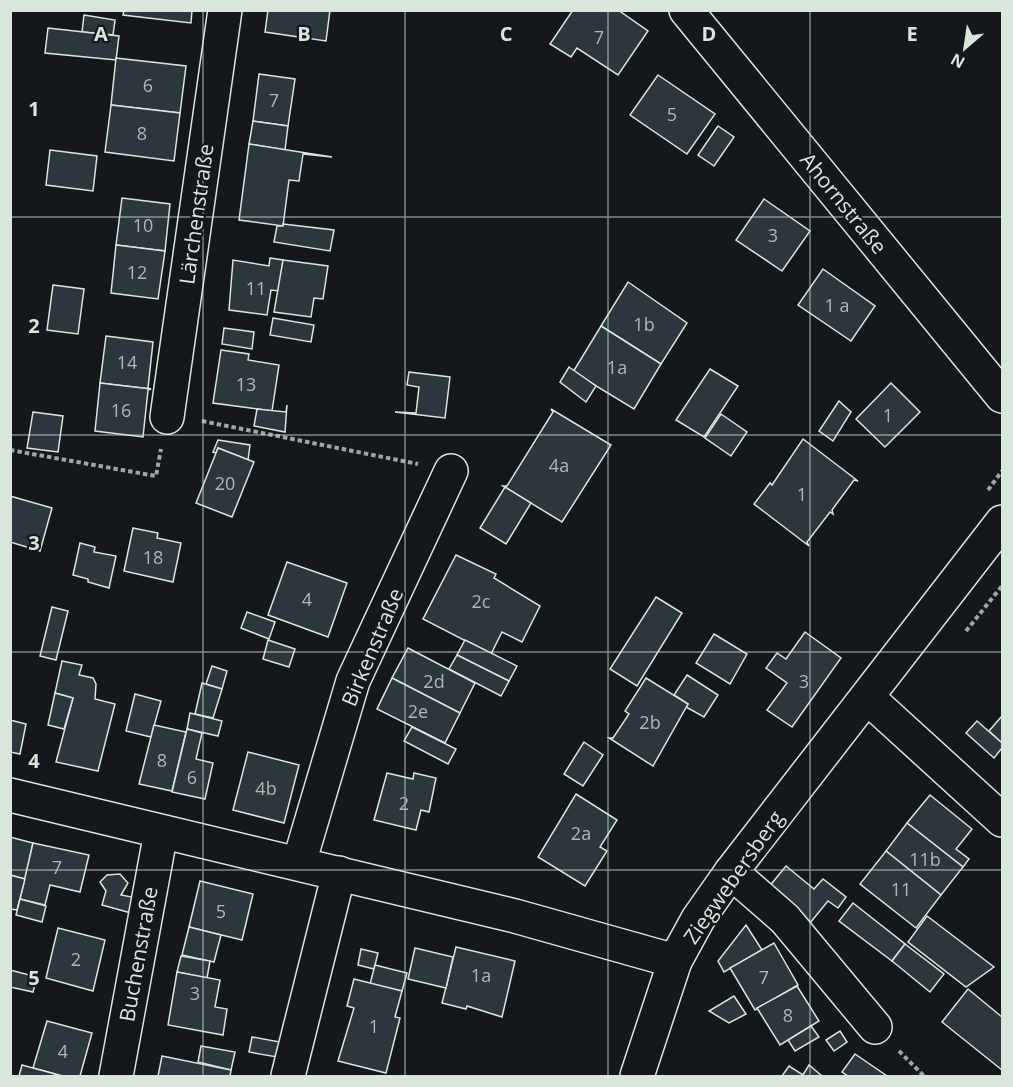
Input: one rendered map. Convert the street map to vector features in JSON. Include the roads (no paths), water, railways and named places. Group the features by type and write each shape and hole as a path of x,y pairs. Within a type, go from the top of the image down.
{"street":[{"name":"Lärchenstraße","path":"167,417 225,10"},
{"name":"Ahornstraße","path":"686,10 1002,396"},
{"name":"Birkenstraße","path":"298,863 353,681 451,471"},
{"name":"Ziegwebersberg","path":"637,1077 675,962 698,919 731,872 1002,522"},
{"path":"867,697 1002,820"},
{"path":"10,795 515,916 675,962"},
{"name":"Buchenstraße","path":"116,1077 161,832"},
{"path":"731,872 785,919 875,1026"},
{"path":"288,1077 339,873"}]}
